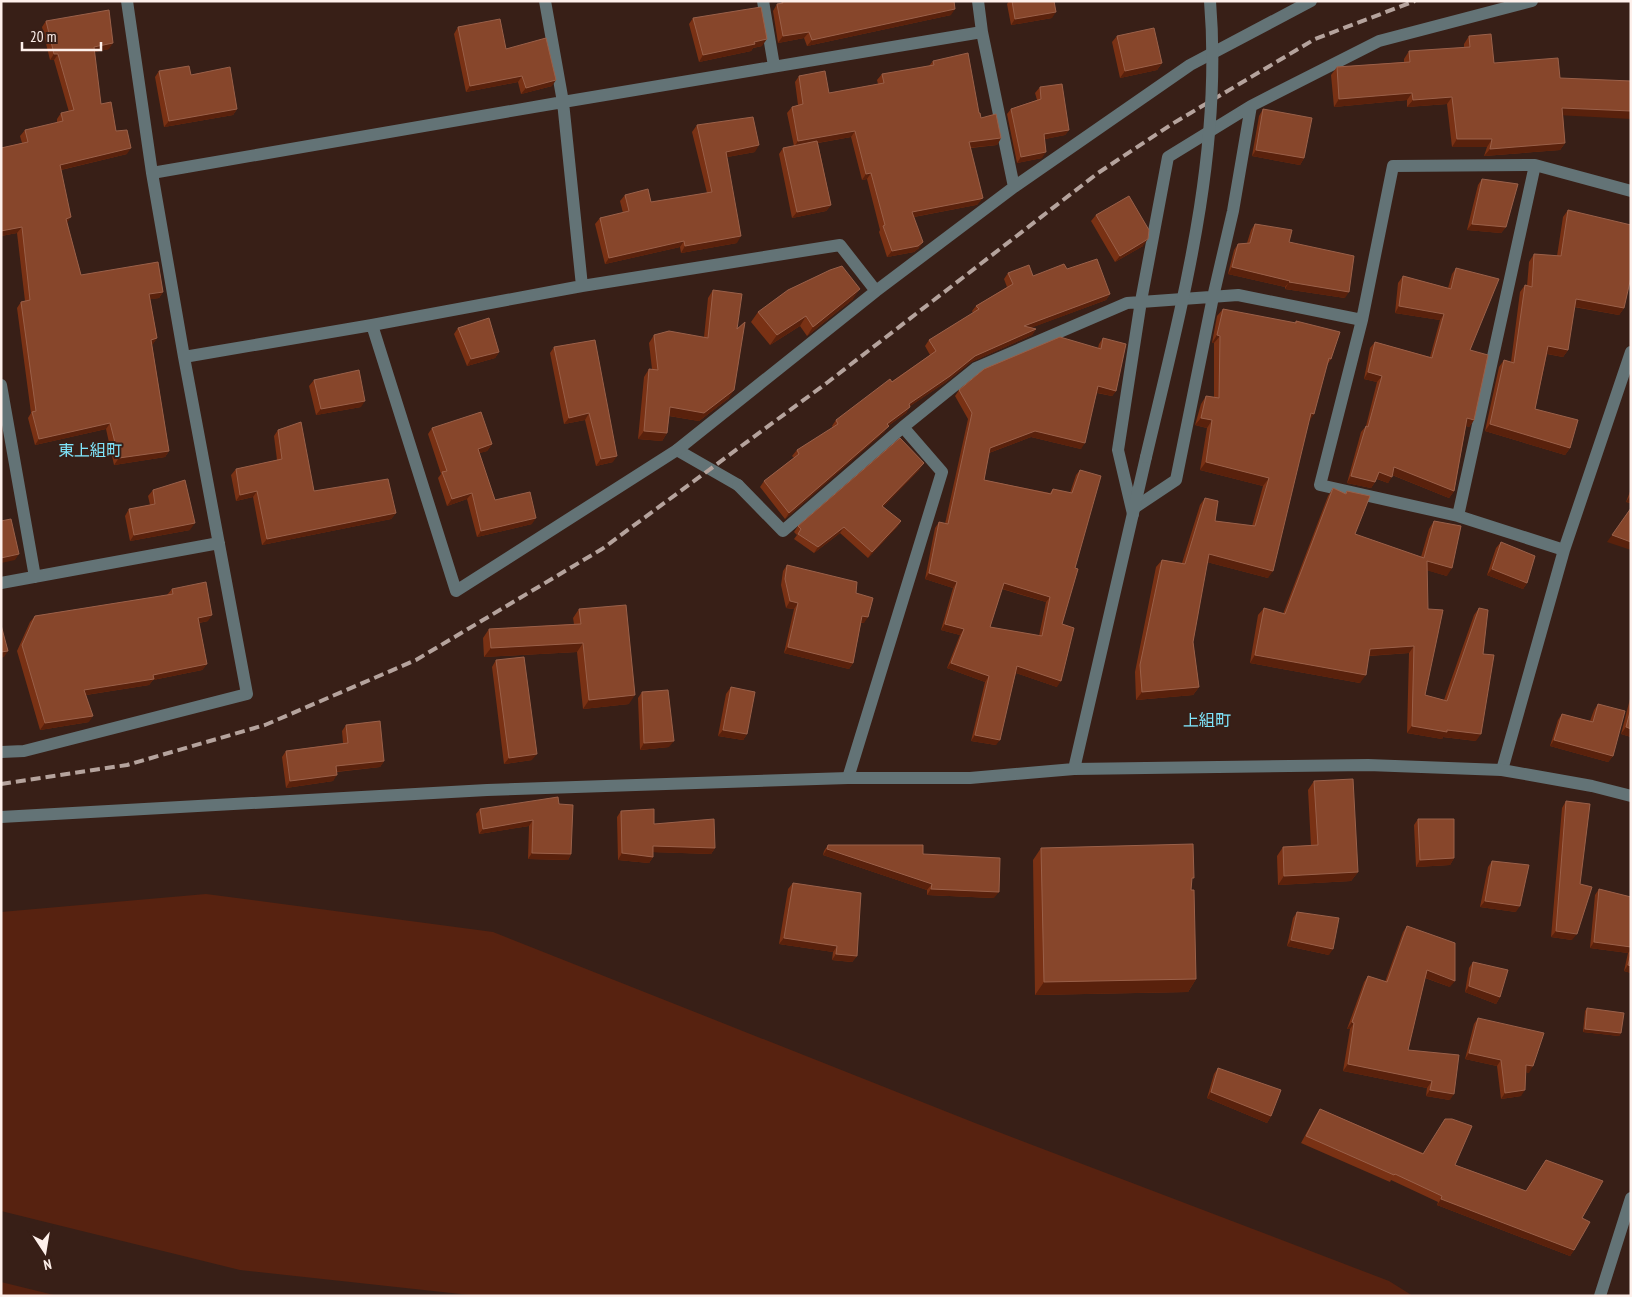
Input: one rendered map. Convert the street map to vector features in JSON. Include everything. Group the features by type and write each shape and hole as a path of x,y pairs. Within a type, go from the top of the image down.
{"street":[{"path":"1,752 24,751 247,694 184,357 152,173 126,1"},
{"path":"545,1 563,102 582,286"},
{"path":"763,1 774,66"},
{"path":"978,1 982,32 1014,187"},
{"path":"1074,769 1198,227 1212,117 1212,28 1210,1"},
{"path":"372,326 456,591 677,450 876,291 1014,187 1190,64 1311,1"},
{"path":"1133,511 1118,450 1141,301 1168,157 1251,106 1379,41 1532,1"},
{"path":"152,173 982,32"},
{"path":"1133,511 1176,480 1213,297 1233,211 1251,106"},
{"path":"1564,550 1458,516 1320,485 1362,320 1393,166 1535,165 1631,191"},
{"path":"1458,516 1535,165"},
{"path":"184,357 372,326 582,286 840,245 876,291"},
{"path":"677,450 738,485 784,531 903,426 976,368 1127,303 1238,295 1362,320"},
{"path":"1502,770 1564,550 1631,352"},
{"path":"1,385 35,577"},
{"path":"848,778 942,472 903,426"},
{"path":"1,583 219,543"},
{"path":"1,818 487,790 848,778 970,778 1074,769 1368,766 1502,770 1592,786 1631,796"},
{"path":"1601,1291 1631,1198"}],"shaded area":[{"path":"206,894 493,932 975,1123 1389,1281 1413,1296 479,1296 240,1270 1,1211 1,912"},
{"path":"1,1282 58,1296 1,1296"}],"building":[{"path":"782,1 954,1 955,9 812,40 809,32 783,36 777,4 783,3"},
{"path":"1012,1 1054,1 1056,12 1015,19"},
{"path":"761,7 767,39 754,42 755,44 703,55 693,18"},
{"path":"109,10 113,43 94,47 101,104 111,102 116,131 127,130 131,148 60,165 71,217 66,219 81,275 158,262 163,292 149,294 157,338 151,340 169,451 119,458 110,423 39,439 32,412 36,411 21,302 30,300 22,227 1,231 1,148 28,142 25,130 63,121 61,113 74,110 58,54 54,54 46,21"},
{"path":"500,19 506,49 546,38 556,80 526,88 522,76 470,86 458,27"},
{"path":"1154,28 1162,63 1125,71 1117,36"},
{"path":"1491,34 1494,63 1558,58 1560,78 1631,81 1631,111 1562,108 1565,143 1490,149 1492,139 1457,139 1452,97 1413,100 1412,93 1339,99 1337,67 1410,62 1409,51 1470,47 1469,36"},
{"path":"968,53 979,113 981,118 996,114 1001,138 969,142 983,198 912,212 923,242 918,246 892,251 883,226 885,225 871,173 866,174 855,131 798,141 792,107 803,104 799,76 825,71 829,93 884,83 882,74 934,65 933,61"},
{"path":"189,66 191,75 230,67 237,109 169,121 159,71"},
{"path":"1062,84 1069,130 1044,134 1046,152 1021,157 1011,109 1041,99 1040,87"},
{"path":"1263,109 1312,118 1304,158 1256,150"},
{"path":"753,117 759,145 726,152 741,236 685,246 684,241 609,258 600,218 629,211 625,195 648,189 651,202 712,192 697,125"},
{"path":"817,141 831,205 797,212 783,148"},
{"path":"1482,179 1518,184 1506,227 1472,224"},
{"path":"1129,196 1149,230 1148,239 1120,256 1096,215"},
{"path":"1568,210 1631,225 1631,277 1624,308 1576,299 1568,350 1548,346 1535,409 1578,420 1570,448 1490,424 1504,360 1514,363 1525,285 1532,287 1534,254 1561,256"},
{"path":"1255,224 1292,230 1289,242 1354,256 1349,292 1289,282 1232,267 1238,244 1250,243"},
{"path":"1097,259 1110,294 1024,326 1036,329 975,356 909,404 910,407 887,424 889,426 789,513 764,481 799,454 797,450 838,424 836,420 890,379 892,382 936,351 929,340 979,309 976,306 1013,284 1008,273 1029,265 1033,276 1064,264 1067,269"},
{"path":"842,266 860,289 813,327 806,316 777,335 758,312 788,290"},
{"path":"1456,268 1499,279 1470,350 1488,355 1474,420 1467,418 1454,491 1394,467 1392,477 1379,472 1375,482 1351,476 1366,426 1368,427 1382,376 1368,372 1375,342 1432,358 1444,314 1399,306 1403,276 1451,289"},
{"path":"713,290 742,294 737,329 745,322 734,390 704,413 670,407 667,433 644,431 649,369 658,370 654,335 669,331 708,338"},
{"path":"1223,309 1296,323 1296,321 1340,332 1331,359 1329,358 1314,414 1311,413 1273,571 1209,554 1193,642 1199,687 1142,692 1140,665 1162,560 1185,564 1205,498 1218,501 1215,521 1255,526 1269,478 1206,462 1212,420 1201,418 1206,396 1219,398 1220,336 1217,335"},
{"path":"489,318 499,352 471,359 458,328"},
{"path":"1060,337 1101,349 1103,338 1126,344 1116,391 1098,386 1085,443 1035,431 990,448 984,480 1051,494 1053,489 1072,493 1080,470 1101,476 1075,568 1078,569 1062,624 1074,628 1061,681 1017,666 1000,740 975,735 989,676 951,663 964,629 945,624 957,582 929,573 939,522 948,524 972,413 959,390 984,369","holes":["1004,583 1050,597 1042,636 990,627"]},
{"path":"595,340 617,456 601,459 589,413 569,418 554,347"},
{"path":"359,370 365,401 321,409 314,380"},
{"path":"481,412 492,444 478,449 495,500 530,492 536,518 481,531 472,493 452,499 442,472 447,471 432,428"},
{"path":"301,422 314,491 388,479 396,513 267,539 257,491 240,495 236,469 282,459 278,430"},
{"path":"900,438 924,463 882,506 901,521 872,552 844,527 818,547 798,534 801,529 798,526"},
{"path":"185,480 195,523 134,535 129,509 155,504 153,490"},
{"path":"1333,488 1346,494 1347,491 1370,496 1355,534 1424,558 1434,521 1461,526 1452,568 1427,561 1428,609 1443,610 1425,695 1447,701 1479,608 1488,610 1483,654 1494,655 1481,734 1447,730 1447,732 1412,726 1414,646 1370,649 1366,675 1255,655 1264,608 1285,614"},
{"path":"1631,508 1631,542 1612,535"},
{"path":"11,519 19,554 1,558 1,521"},
{"path":"1501,542 1535,556 1527,583 1492,569"},
{"path":"787,565 857,582 856,593 873,598 868,617 862,616 853,663 788,647 798,603 790,601 785,579"},
{"path":"206,582 212,615 198,618 207,664 153,675 154,679 84,690 93,716 45,723 22,645 35,616 173,594 172,589"},
{"path":"626,605 635,695 589,700 583,643 491,648 489,629 581,624 579,609"},
{"path":"1,625 8,651 1,652"},
{"path":"524,657 537,754 509,758 496,660"},
{"path":"731,687 755,692 747,734 723,730"},
{"path":"668,690 674,741 644,743 642,692"},
{"path":"1598,704 1625,711 1613,756 1554,740 1562,714 1593,722"},
{"path":"1631,708 1631,729 1626,727"},
{"path":"380,721 384,761 336,766 337,775 290,781 286,751 348,743 346,725"},
{"path":"1353,779 1358,872 1284,876 1283,847 1318,845 1314,781"},
{"path":"558,797 559,804 573,805 571,854 532,853 533,820 483,829 480,809"},
{"path":"1566,801 1590,804 1580,884 1592,887 1577,934 1556,931"},
{"path":"654,809 654,824 714,819 715,848 653,846 653,857 622,853 621,811"},
{"path":"1418,819 1454,819 1454,858 1420,860"},
{"path":"1193,844 1194,878 1192,878 1191,890 1194,890 1196,979 1044,982 1041,848"},
{"path":"828,845 923,845 923,854 1000,858 999,892 931,889 932,884 827,849"},
{"path":"1492,861 1529,865 1520,906 1485,901"},
{"path":"793,883 861,893 857,956 836,954 837,946 784,938"},
{"path":"1599,889 1631,897 1631,947 1594,942"},
{"path":"1297,912 1339,918 1333,949 1291,940"},
{"path":"1407,926 1455,943 1455,981 1427,970 1408,1050 1459,1055 1454,1094 1430,1090 1432,1081 1348,1064 1354,1023 1352,1022 1368,976 1387,982"},
{"path":"1631,954 1631,966 1628,965"},
{"path":"1473,962 1508,970 1500,997 1469,986"},
{"path":"1587,1008 1624,1013 1621,1033 1585,1029"},
{"path":"1478,1018 1544,1033 1533,1066 1526,1065 1525,1090 1505,1093 1501,1060 1469,1053"},
{"path":"1218,1068 1281,1090 1271,1116 1211,1092"},
{"path":"1320,1109 1423,1154 1445,1119 1452,1119 1472,1126 1455,1165 1526,1191 1546,1160 1603,1181 1582,1218 1590,1222 1574,1250 1441,1199 1442,1196 1395,1174 1306,1136"}],"railway":[{"path":"1,784 127,765 265,725 416,660 602,549 828,382 1098,173 1172,124 1315,39 1415,1"}],"district":[{"name":"東上組町","path":"90,450"},
{"name":"上組町","path":"1207,720"}]}
